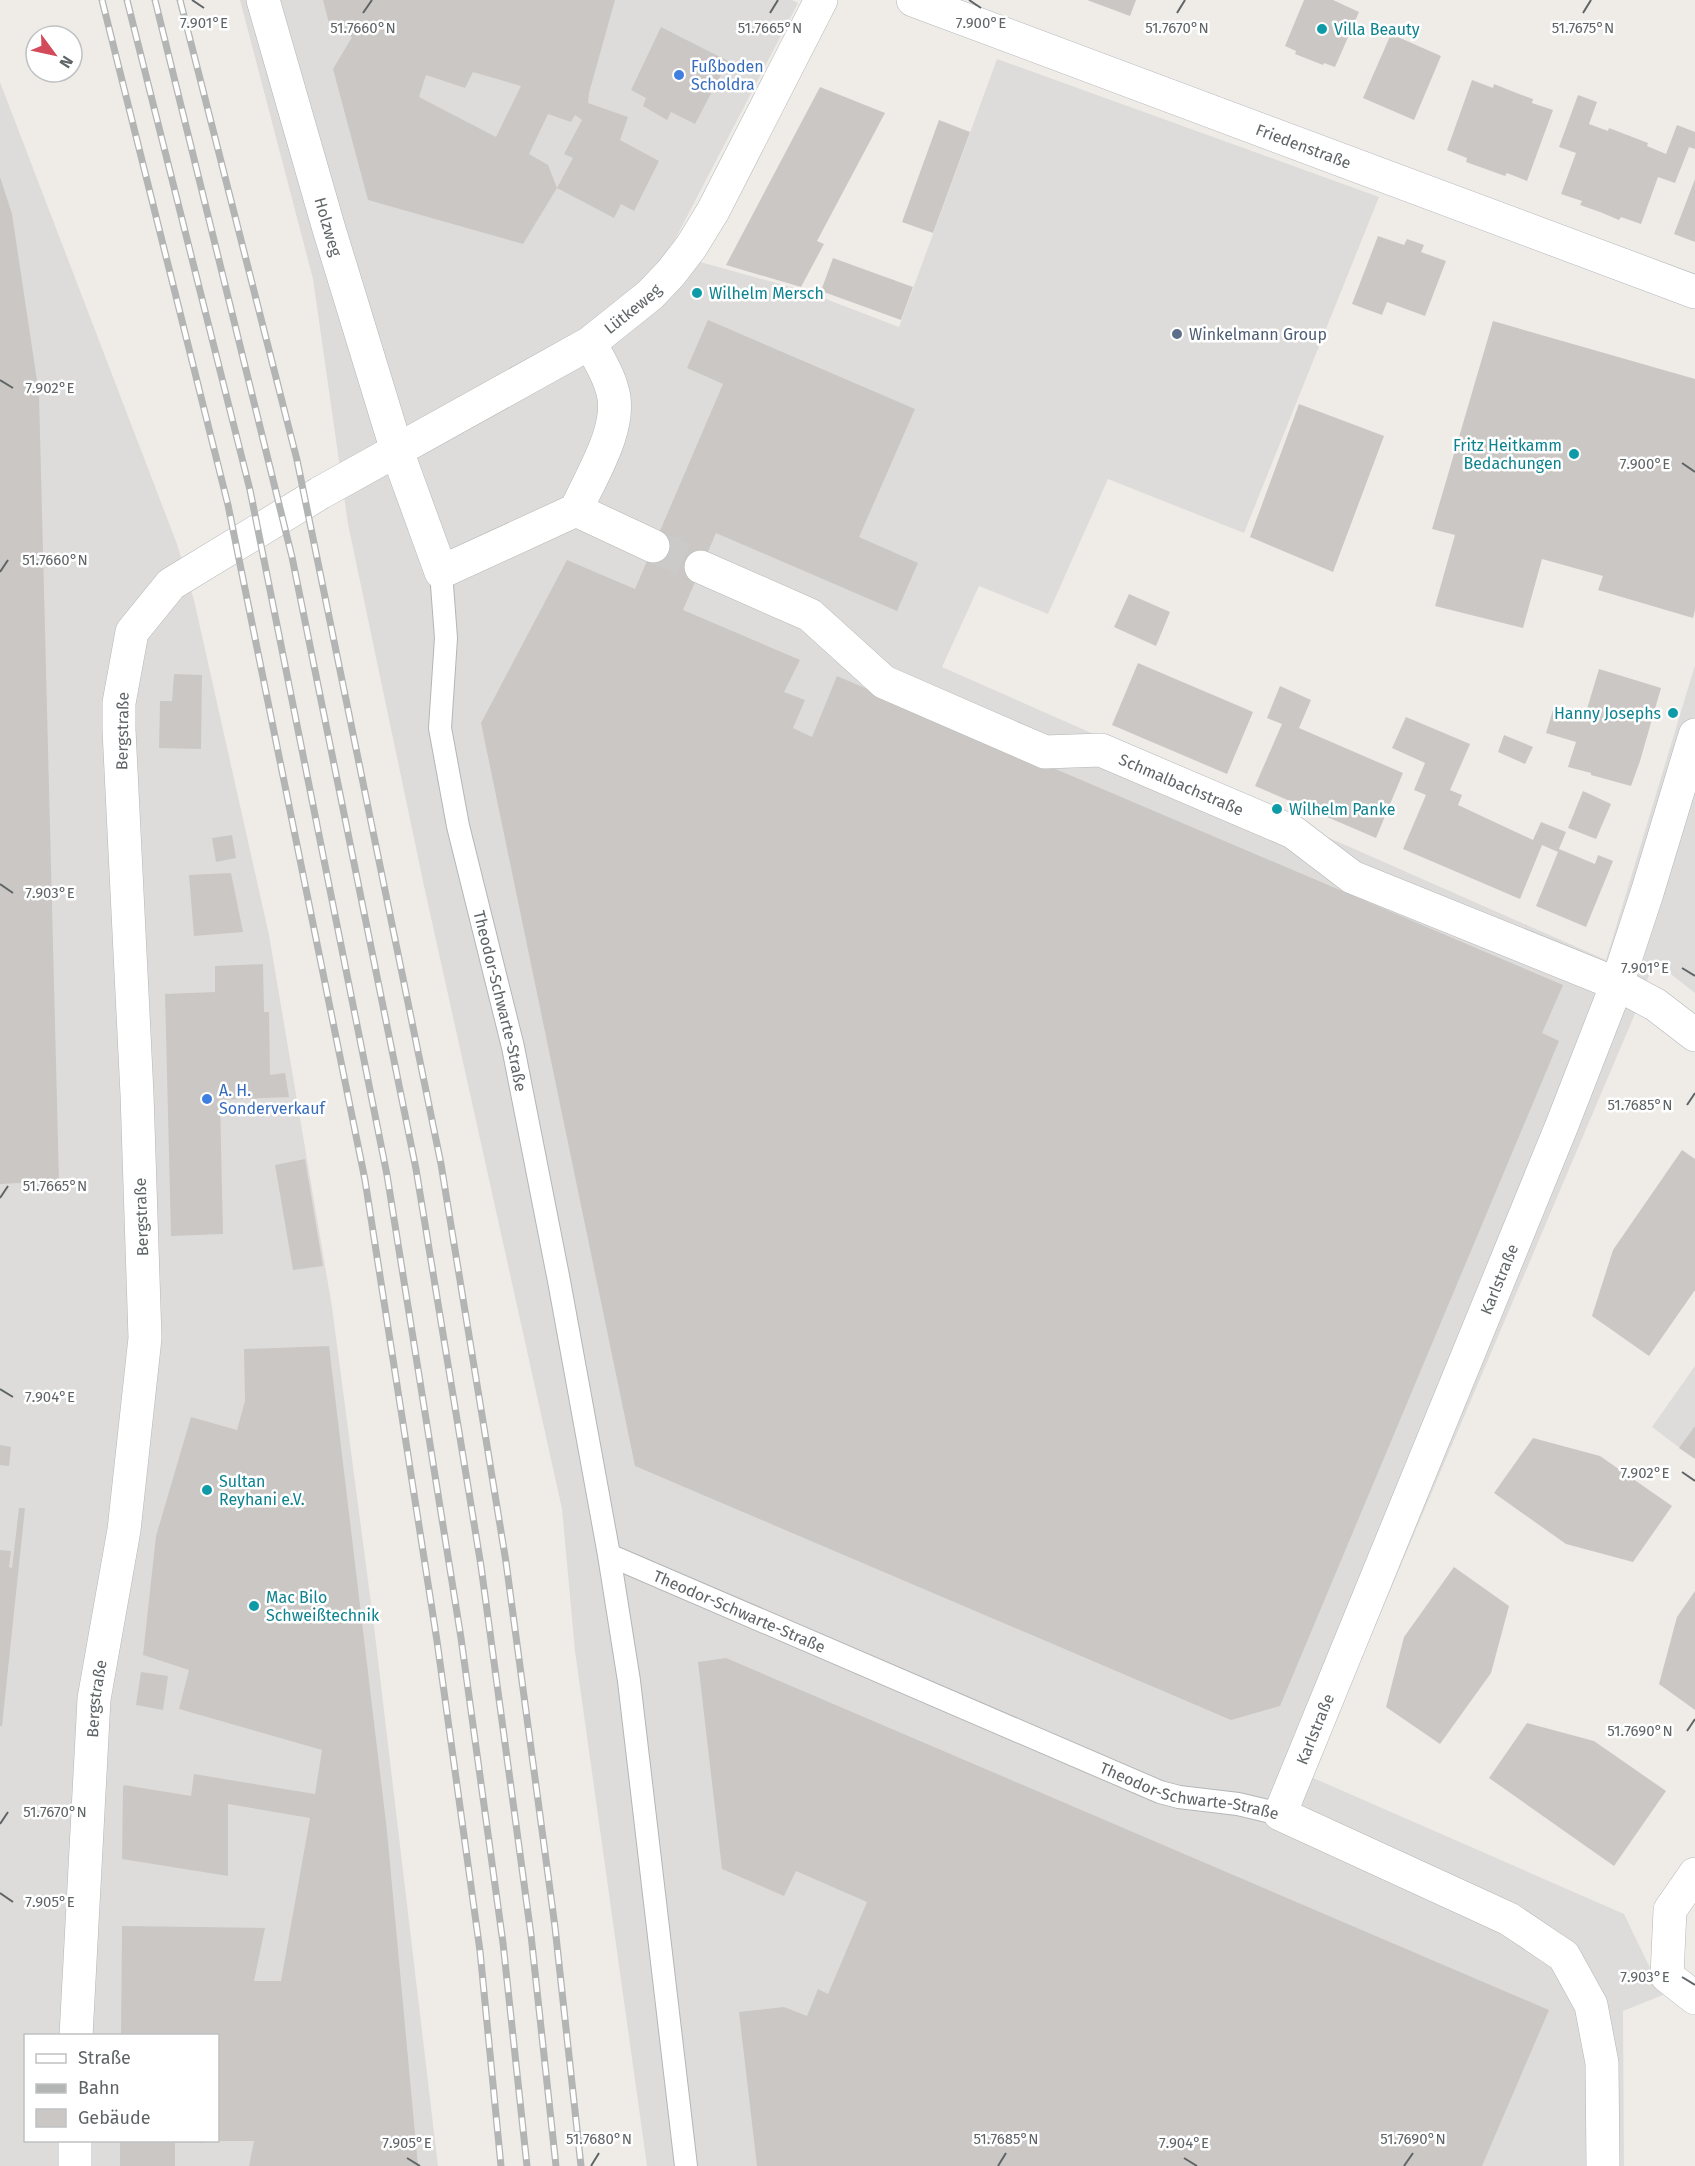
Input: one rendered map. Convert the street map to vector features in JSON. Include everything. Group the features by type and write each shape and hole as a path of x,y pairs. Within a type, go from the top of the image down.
{"street":[{"name":"Holzweg","path":"263,0 329,229 397,451"},
{"name":"Lütkeweg","path":"320,493 590,343 650,295 691,247 714,211 820,0"},
{"name":"Friedenstraße","path":"913,0 1695,292"},
{"path":"441,572 576,510 611,433 616,409 612,388 590,343"},
{"name":"Theodor-Schwarte-Straße","path":"397,451 441,572"},
{"name":"Bergstraße","path":"76,2034 94,1699 124,1530 145,1338 137,1094 119,703 132,632 171,584 320,493"},
{"path":"576,510 653,546"},
{"name":"Schmalbachstraße","path":"701,567 810,615 884,682 1046,752 1101,750 1293,832 1352,877 1617,984 1656,1005 1695,1035"},
{"name":"Karlstraße","path":"1280,1814 1562,1125 1617,984 1695,735"},
{"name":"Theodor-Schwarte-Straße","path":"1280,1814 1509,1919 1564,1956 1591,2005 1602,2063 1603,2166"},
{"path":"1695,1874 1670,1910 1667,1976 1695,1998"},
{"path":"75,2142 75,2166"}],"lane":[{"name":"Theodor-Schwarte-Straße","path":"441,572 446,638 440,728 458,826 513,1047 609,1555 629,1681 686,2166"},
{"name":"Theodor-Schwarte-Straße","path":"609,1555 1160,1792 1179,1797 1238,1804 1280,1814"}],"shaded area":[{"name":"Winkelmann Group","path":"240,0 792,0 798,3 668,253 805,291 899,327 997,59 1379,197 1244,533 1108,479 1048,614 979,586 942,667 1606,960 1695,665 1695,993 1654,961 1637,1009 1311,1777 1624,1914 1663,1995 1623,2011 1624,2166 647,2166 575,1651 562,1509 424,886 348,524 313,279"},
{"path":"0,82 177,544 194,600 269,935 332,1307 374,1626 438,2166 0,2166"},
{"path":"1695,1366 1695,1427 1680,1448 1652,1427"}],"building":[{"path":"323,0 615,0 588,103 628,117 620,140 659,161 634,211 621,204 614,218 557,188 523,244 368,200 333,69 352,37 331,31","holes":["473,72 521,86 496,137 419,97 426,75 465,88","548,114 571,122 575,115 582,120 564,154 573,158 557,188 548,165 529,154"]},
{"path":"1087,0 1136,0 1130,16"},
{"name":"Villa Beauty","path":"1304,0 1333,0 1359,12 1335,67 1324,63 1323,65 1295,54 1296,51 1285,46"},
{"name":"Fußboden Scholdra","path":"661,27 728,61 695,124 671,112 667,120 643,106 646,98 631,90"},
{"path":"1391,34 1441,56 1414,120 1363,98"},
{"path":"1472,80 1493,88 1494,84 1533,99 1532,103 1553,110 1527,181 1466,162 1467,158 1447,150"},
{"path":"820,87 885,113 817,241 824,244 801,287 726,265"},
{"path":"1578,95 1597,102 1589,124 1608,131 1609,128 1648,143 1647,146 1666,154 1677,125 1695,132 1695,149 1689,147 1675,183 1658,177 1641,224 1621,217 1619,220 1580,205 1582,201 1561,194 1576,153 1559,147"},
{"path":"939,120 970,132 933,233 902,222"},
{"path":"0,177 12,214 39,394 59,1181 0,1184"},
{"path":"1695,179 1695,242 1674,234"},
{"path":"1378,236 1404,245 1407,239 1424,245 1421,252 1446,261 1425,316 1387,302 1382,315 1352,304"},
{"path":"833,258 913,287 901,320 821,291"},
{"path":"708,320 915,409 859,537 918,563 897,611 716,533 683,610 800,660 784,692 805,700 793,728 812,737 837,676 1563,985 1542,1033 1559,1041 1280,1706 1231,1720 635,1466 481,723 567,560 635,589 723,384 687,368"},
{"name":"Fritz Heitkamm Bedachungen","path":"1493,321 1695,379 1695,610 1693,618 1598,590 1603,576 1542,559 1523,628 1435,606 1455,535 1432,529"},
{"path":"1299,404 1384,436 1333,572 1250,537"},
{"path":"1129,594 1170,612 1156,646 1114,627"},
{"path":"1138,663 1253,712 1227,774 1112,725"},
{"path":"1599,669 1661,688 1631,786 1568,767 1576,742 1546,733 1553,710 1584,719"},
{"path":"174,674 202,675 201,749 159,748 160,701 172,701"},
{"path":"1280,686 1311,700 1299,728 1403,773 1376,838 1255,786 1282,724 1267,718"},
{"path":"1406,717 1470,744 1450,790 1462,795 1458,805 1533,840 1541,822 1566,832 1559,849 1595,864 1598,855 1613,861 1586,927 1536,906 1558,852 1542,845 1520,899 1403,849 1426,795 1414,790 1425,763 1392,748"},
{"path":"1504,735 1533,747 1525,764 1498,752"},
{"path":"1583,791 1611,804 1596,839 1568,828"},
{"path":"232,835 236,858 216,862 212,838"},
{"path":"231,873 243,932 194,936 189,875"},
{"name":"A. H. Sonderverkauf","path":"263,964 264,1012 269,1012 270,1075 285,1073 289,1097 220,1100 223,1234 171,1236 165,994 215,992 215,966"},
{"path":"1682,1150 1695,1159 1695,1290 1649,1356 1592,1316 1613,1250"},
{"path":"305,1159 323,1266 293,1270 275,1165"},
{"path":"329,1346 387,1831 418,2166 249,2166 254,2141 219,2141 219,2034 121,2034 122,1926 265,1928 254,1981 281,1981 310,1818 228,1804 228,1876 122,1859 124,1785 191,1796 194,1774 315,1794 322,1750 179,1709 189,1670 143,1655 156,1536 191,1417 237,1430 245,1401 244,1349"},
{"path":"1695,1426 1695,1459 1679,1448"},
{"path":"1533,1438 1600,1456 1672,1506 1633,1562 1566,1544 1494,1493"},
{"path":"0,1445 11,1447 9,1466 0,1465"},
{"path":"19,1508 25,1508 2,1726 0,1726 0,1550 11,1551 9,1567 12,1568"},
{"path":"1454,1567 1509,1606 1491,1673 1440,1744 1386,1707 1404,1637"},
{"path":"1695,1591 1695,1710 1659,1684 1677,1617"},
{"path":"726,1658 1549,2010 1482,2166 757,2166 739,2012 784,2007 807,2016 818,1989 828,1994 867,1902 796,1871 784,1896 722,1869 698,1662"},
{"path":"141,1672 168,1676 163,1710 136,1705"},
{"path":"1527,1723 1594,1741 1666,1791 1614,1866 1489,1778"},
{"path":"120,2142 205,2142 175,2143 175,2166 120,2166"}],"tunnel":[{"path":"653,546 701,567"}],"railway":[{"path":"102,0 228,505 365,1180 437,1641 480,1951 501,2166"},
{"path":"127,0 250,490 387,1175 461,1638 503,1943 527,2166"},
{"path":"155,0 292,557 416,1169 481,1566 531,1935 556,2166"},
{"path":"180,0 297,460 441,1164 506,1562 555,1927 581,2166"}],"place":[{"name":"Villa Beauty","path":"1322,29"},
{"name":"Fußboden Scholdra","path":"679,75"},
{"name":"Wilhelm Mersch","path":"697,293"},
{"name":"Winkelmann Group","path":"1177,334"},
{"name":"Fritz Heitkamm Bedachungen","path":"1574,454"},
{"name":"Hanny Josephs","path":"1673,713"},
{"name":"Wilhelm Panke","path":"1277,809"},
{"name":"A. H. Sonderverkauf","path":"207,1099"},
{"name":"Sultan Reyhani e.V.","path":"207,1490"},
{"name":"Mac Bilo Schweißtechnik","path":"254,1606"}]}
